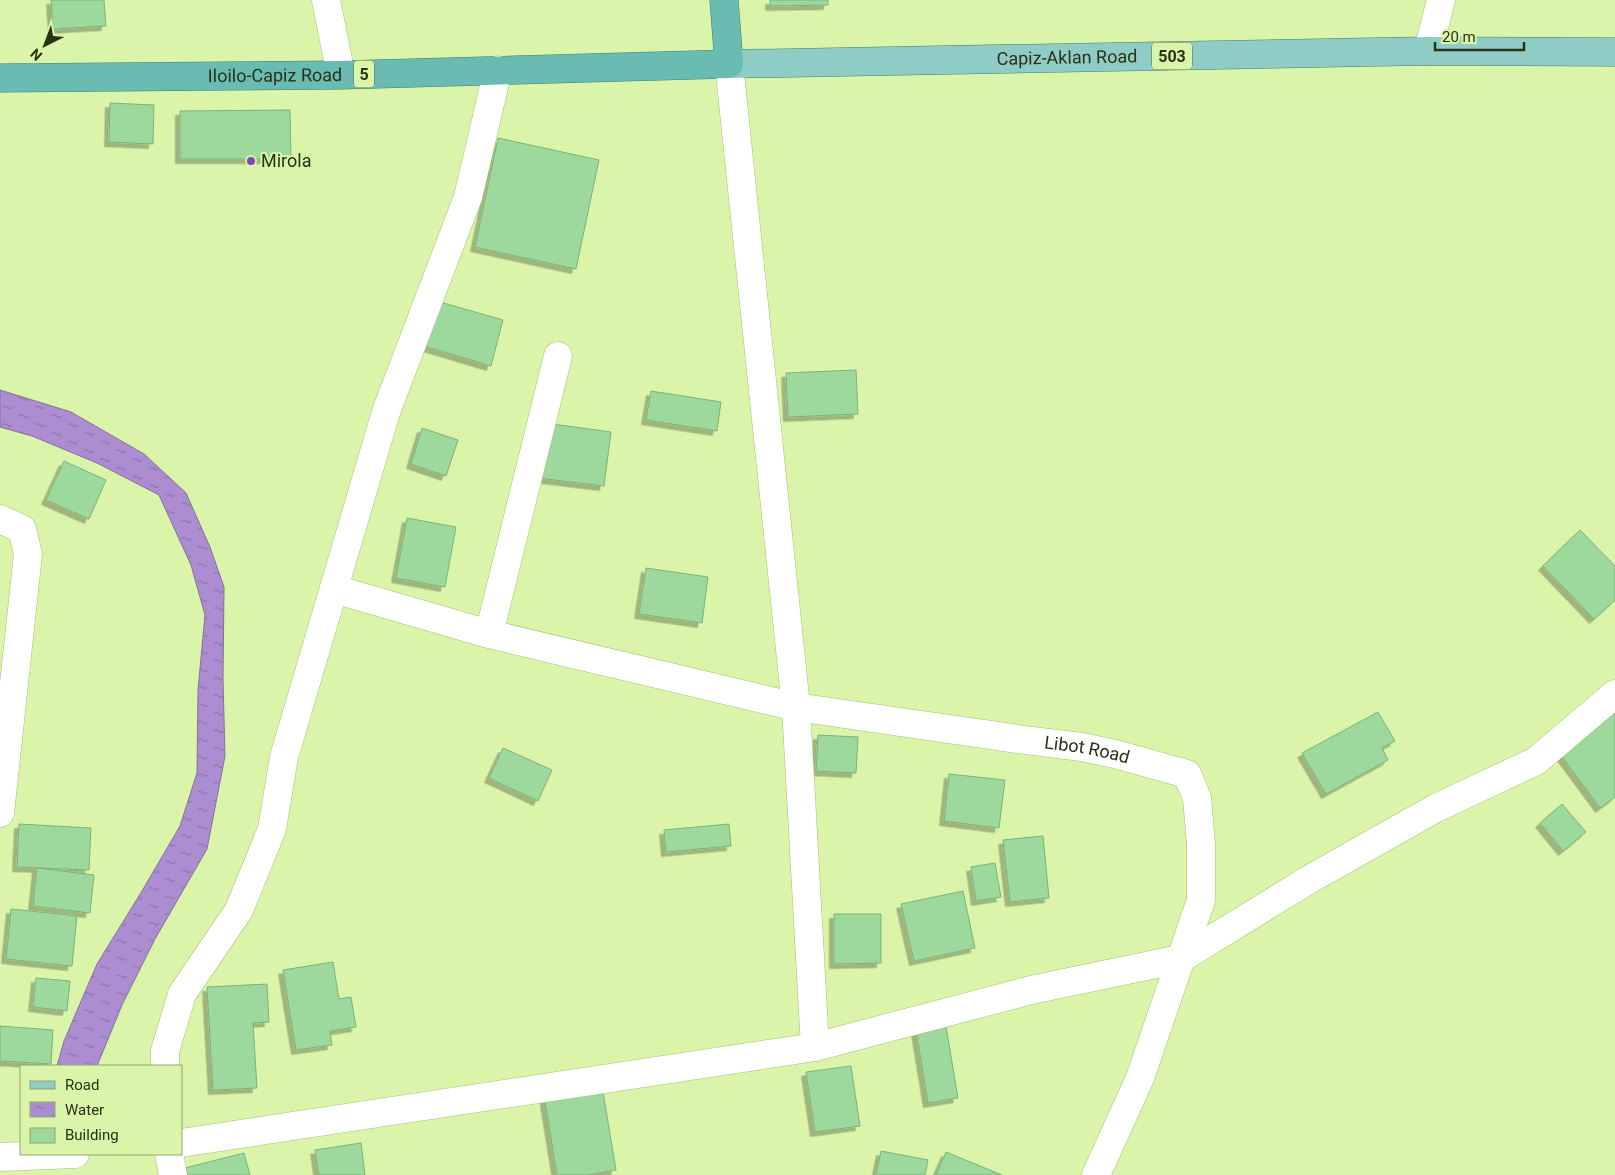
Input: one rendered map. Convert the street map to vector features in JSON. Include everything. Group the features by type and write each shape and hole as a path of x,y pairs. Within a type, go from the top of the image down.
{"highway":[{"path":"724,0 729,64"},
{"name":"Iloilo-Capiz Road","path":"0,78 340,75 729,64"}],"main road":[{"name":"Capiz-Aklan Road","path":"729,64 1428,51 1615,52"}],"street":[{"path":"326,0 340,75"},
{"path":"1428,51 1441,0"},
{"path":"729,64 796,707 815,1048"},
{"path":"165,1065 165,1051 182,994 239,910 272,829 284,757 386,412 468,197 498,70"},
{"path":"489,634 558,356"},
{"path":"0,519 22,529 28,554 0,813"},
{"path":"334,589 489,634 796,707"},
{"path":"182,1143 815,1048 1031,990 1180,959 1310,879 1436,808 1536,761 1615,694"},
{"name":"Libot Road","path":"796,707 1082,747 1188,774 1197,798 1201,844 1201,900 1180,959"},
{"path":"1096,1175 1140,1078 1180,959"},
{"path":"0,1157 52,1155"},
{"path":"169,1155 173,1175"}],"water":[{"path":"0,390 71,412 144,454 186,493 210,547 224,587 223,679 225,756 207,849 155,939 122,1005 97,1065 57,1065 64,1041 97,964 180,826 197,773 198,690 205,615 191,565 159,495 97,463 32,436 0,427"}],"pier":[{"path":"35,1155 101,1155 100,1173 34,1175"}],"building":[{"path":"51,0 104,0 106,26 53,29"},
{"path":"770,0 828,0 828,5 770,6"},
{"path":"110,103 154,105 153,144 109,142"},
{"path":"290,110 291,159 180,159 180,111"},
{"path":"498,138 599,160 576,269 475,247"},
{"path":"433,300 503,320 491,366 421,345"},
{"path":"856,370 858,414 788,417 786,373"},
{"path":"651,391 721,402 717,431 646,420"},
{"path":"545,423 611,432 604,486 538,478"},
{"path":"422,428 458,440 446,476 411,464"},
{"path":"64,461 106,480 89,519 46,500"},
{"path":"407,518 456,527 445,587 396,578"},
{"path":"1580,530 1615,566 1615,600 1594,619 1543,566"},
{"path":"646,568 708,577 702,623 639,614"},
{"path":"1615,704 1615,797 1600,808 1555,747"},
{"path":"1378,712 1395,741 1382,748 1388,760 1326,794 1302,753"},
{"path":"818,735 858,737 856,773 816,771"},
{"path":"503,748 552,770 538,801 489,778"},
{"path":"949,774 1005,780 999,828 944,821"},
{"path":"1562,804 1586,832 1563,851 1540,823"},
{"path":"19,824 91,828 89,870 17,867"},
{"path":"729,824 731,846 666,852 664,830"},
{"path":"1043,836 1049,898 1010,902 1003,840"},
{"path":"995,863 1001,897 976,901 971,867"},
{"path":"37,868 94,875 90,913 33,906"},
{"path":"963,891 975,948 914,961 901,904"},
{"path":"11,909 77,916 72,966 6,959"},
{"path":"834,914 881,914 881,963 834,964"},
{"path":"333,962 339,999 351,997 356,1027 330,1031 332,1045 296,1050 283,970"},
{"path":"36,978 70,981 67,1011 33,1007"},
{"path":"267,984 269,1022 253,1023 257,1088 213,1090 207,987"},
{"path":"0,1026 53,1030 51,1064 0,1061"},
{"path":"946,1026 958,1098 928,1103 916,1030"},
{"path":"851,1066 860,1126 815,1132 806,1072"},
{"path":"602,1086 616,1170 587,1175 557,1175 544,1095"},
{"path":"361,1143 365,1175 319,1175 315,1150"},
{"path":"881,1151 928,1160 925,1175 876,1175"},
{"path":"946,1152 1002,1175 936,1175"},
{"path":"244,1153 250,1175 187,1175 185,1168"}],"place":[{"name":"Mirola","path":"251,161"}]}
